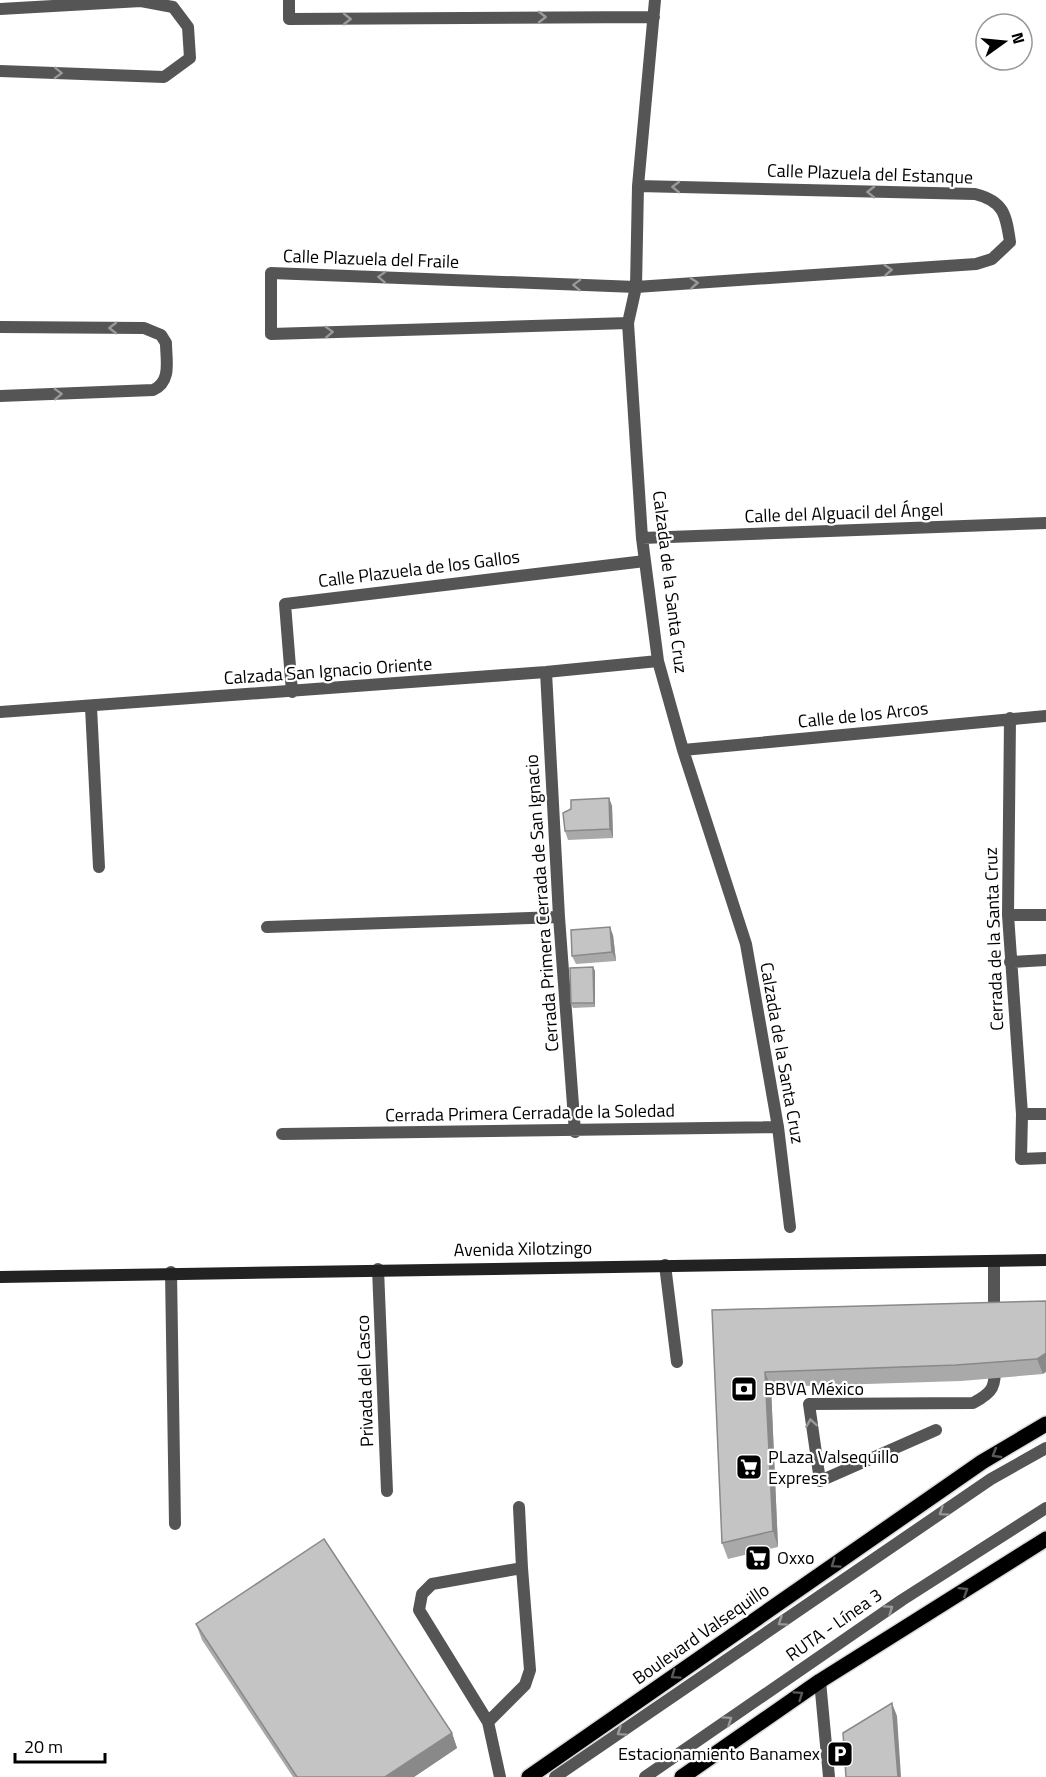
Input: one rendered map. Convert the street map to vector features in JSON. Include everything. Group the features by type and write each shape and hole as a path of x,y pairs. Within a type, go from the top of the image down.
{"main road":[{"name":"Boulevard Valsequillo","path":"529,1777 982,1462 1046,1424"},
{"path":"682,1777 820,1681 1046,1539"}],"street":[{"path":"289,0 289,19 654,17"},
{"name":"Calzada de la Santa Cruz","path":"655,0 638,186 636,287 628,323 642,538 658,661 683,750 746,944 778,1127 790,1227"},
{"path":"0,9 141,1 173,6 188,27 190,58 164,77 0,71"},
{"name":"Calle Plazuela del Estanque","path":"636,287 976,264 992,259 1010,242 1006,216 988,197 975,194 638,186"},
{"name":"Calle Plazuela del Fraile","path":"628,323 271,333 271,273 636,287"},
{"path":"0,327 144,328 153,330 166,342 166,378 160,387 153,390 0,396"},
{"name":"Calle del Alguacil del Ángel","path":"642,538 1046,523"},
{"name":"Calle Plazuela de los Gallos","path":"292,692 285,604 645,561"},
{"name":"Calzada San Ignacio Oriente","path":"0,712 292,692 658,661"},
{"name":"Cerrada Primera Cerrada de San Ignacio","path":"546,672 559,917 576,1132"},
{"path":"91,706 99,867"},
{"name":"Calle de los Arcos","path":"683,750 1046,716"},
{"name":"Cerrada de la Santa Cruz","path":"1010,718 1008,915 1022,1114 1022,1159 1046,1158"},
{"path":"1008,915 1046,915"},
{"path":"267,927 559,917"},
{"path":"1010,962 1046,960"},
{"path":"1022,1114 1046,1114"},
{"name":"Cerrada Primera Cerrada de la Soledad","path":"282,1134 576,1132 778,1127"},
{"name":"Avenida Xilotzingo","path":"0,1276 1046,1260"},
{"path":"936,1430 820,1481 808,1404 973,1403 989,1394 995,1381 994,1261"},
{"path":"665,1265 677,1362"},
{"name":"Privada del Casco","path":"378,1269 387,1491"},
{"path":"171,1272 175,1524"},
{"path":"555,1777 991,1479 1046,1448"},
{"path":"488,1722 525,1684 530,1670 519,1508"},
{"name":"RUTA - Línea 3","path":"645,1777 902,1600 1046,1508"},
{"path":"501,1777 491,1744 488,1722 419,1610 422,1594 432,1584 522,1568"},
{"path":"820,1681 829,1777"}],"building":[{"path":"609,798 610,829 565,831 563,813 571,809 571,800"},
{"path":"610,927 612,952 572,956 571,930"},
{"path":"593,967 594,1003 571,1003 570,968"},
{"name":"PLaza Valsequillo Express","path":"1046,1301 1046,1353 1037,1359 956,1365 765,1372 773,1531 722,1543 712,1310"},
{"path":"324,1539 452,1733 385,1777 297,1777 196,1624"},
{"path":"892,1703 898,1777 846,1777 843,1733"}],"place":[{"name":"BBVA México","path":"744,1389"},
{"name":"PLaza Valsequillo Express","path":"749,1467"},
{"name":"Oxxo","path":"758,1558"},
{"name":"Estacionamiento Banamex","path":"840,1754"}]}
